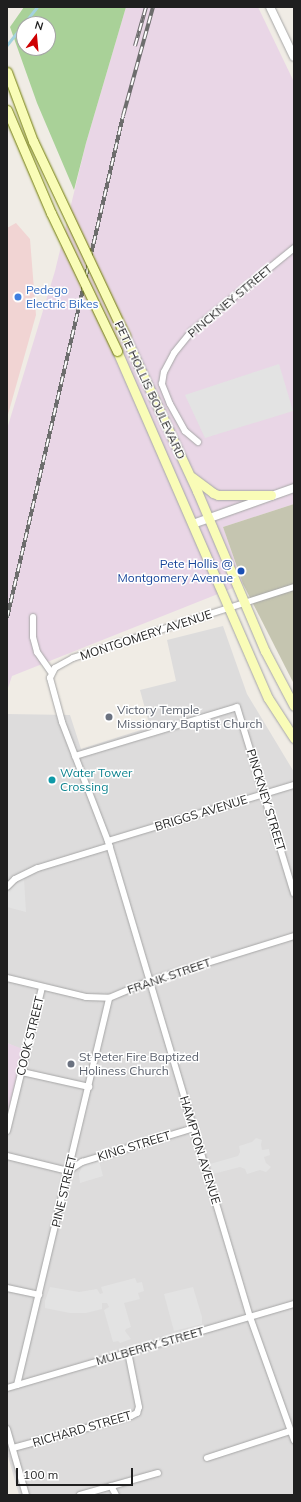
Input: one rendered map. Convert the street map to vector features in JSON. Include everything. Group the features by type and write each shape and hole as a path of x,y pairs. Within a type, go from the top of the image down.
{"main road":[{"name":"PETE HOLLIS BOULEVARD","path":"7,72 33,141 125,336 208,518 244,603 290,692 294,706"},
{"name":"PETE HOLLIS BOULEVARD","path":"7,110 51,213 117,351 268,698 294,738"},
{"path":"187,472 196,481 213,493 228,496 271,495"}],"street":[{"path":"270,7 294,57"},
{"name":"PINCKNEY STREET","path":"198,442 185,431 170,404 162,384 164,372 174,352 192,331 294,248"},
{"path":"193,524 294,488"},
{"name":"MONTGOMERY AVENUE","path":"52,672 57,666 73,658 294,588"},
{"path":"33,617 33,637 37,652 52,672"},
{"name":"HAMPTON AVENUE","path":"52,672 50,682 62,722 109,843 250,1317 294,1440"},
{"name":"PINCKNEY STREET","path":"75,756 238,707 294,893"},
{"name":"BRIGGS AVENUE","path":"7,887 16,878 38,868 109,843 294,785"},
{"name":"FRANK STREET","path":"7,978 86,997 109,998 149,981 294,936"},
{"name":"COOK STREET","path":"7,1131 42,987"},
{"name":"PINE STREET","path":"17,1385 109,998"},
{"path":"22,1072 89,1087"},
{"name":"KING STREET","path":"68,1171 82,1162 194,1128"},
{"path":"7,1156 68,1171"},
{"path":"7,1288 39,1295"},
{"name":"MULBERRY STREET","path":"7,1388 294,1304"},
{"name":"RICHARD STREET","path":"13,1448 131,1416 137,1413 139,1407 138,1399 128,1352"},
{"path":"7,1429 26,1495"},
{"path":"207,1458 290,1431"},
{"path":"80,1495 158,1473"},
{"path":"111,1486 116,1495"}],"shaded area":[{"path":"126,7 258,7 294,82 294,504 223,527 243,584 12,676 7,691 7,429 55,271 86,143"},
{"path":"16,223 30,239 36,315 7,418 7,228"},
{"path":"279,364 293,411 205,438 185,395"},
{"path":"294,504 294,684 243,584 223,527"},
{"path":"223,626 247,694 294,772 294,1495 19,1495 7,1453 7,1118 23,1050 7,1043 7,714 70,715 81,749 150,727 140,690 176,681 167,640"},
{"path":"23,878 26,912 7,907 7,892"},
{"path":"7,1043 23,1049 7,1118"},
{"path":"256,1138 262,1140 262,1150 269,1149 270,1155 264,1157 266,1163 271,1167 266,1172 260,1170 247,1174 245,1169 240,1167 213,1174 210,1164 238,1156 240,1152 239,1146 252,1142"},
{"path":"99,1161 103,1176 80,1183 79,1174 82,1166"},
{"path":"135,1278 137,1283 142,1282 144,1291 138,1293 140,1299 124,1303 131,1327 125,1331 131,1339 120,1343 118,1341 113,1342 104,1310 109,1307 107,1303 102,1303 102,1309 86,1313 70,1313 45,1308 45,1301 50,1287 79,1292 97,1289 100,1294 103,1293 101,1287"},
{"path":"193,1287 202,1317 202,1324 174,1331 164,1294"}],"green space":[{"path":"24,7 126,7 86,143 74,190 37,103 20,56 56,56 56,16 18,16"},
{"path":"16,18 16,44 10,27"}],"waterway":[{"path":"7,45 37,7"}],"railway":[{"path":"135,46 146,7"},
{"path":"7,618 123,116 153,7"}],"place":[{"name":"Pedego Electric Bikes","path":"18,297"},
{"name":"Pete Hollis @ Montgomery Avenue","path":"241,571"},
{"name":"Victory Temple Missionary Baptist Church","path":"109,717"},
{"name":"Water Tower Crossing","path":"52,780"},
{"name":"St Peter Fire Baptized Holiness Church","path":"71,1064"}]}
